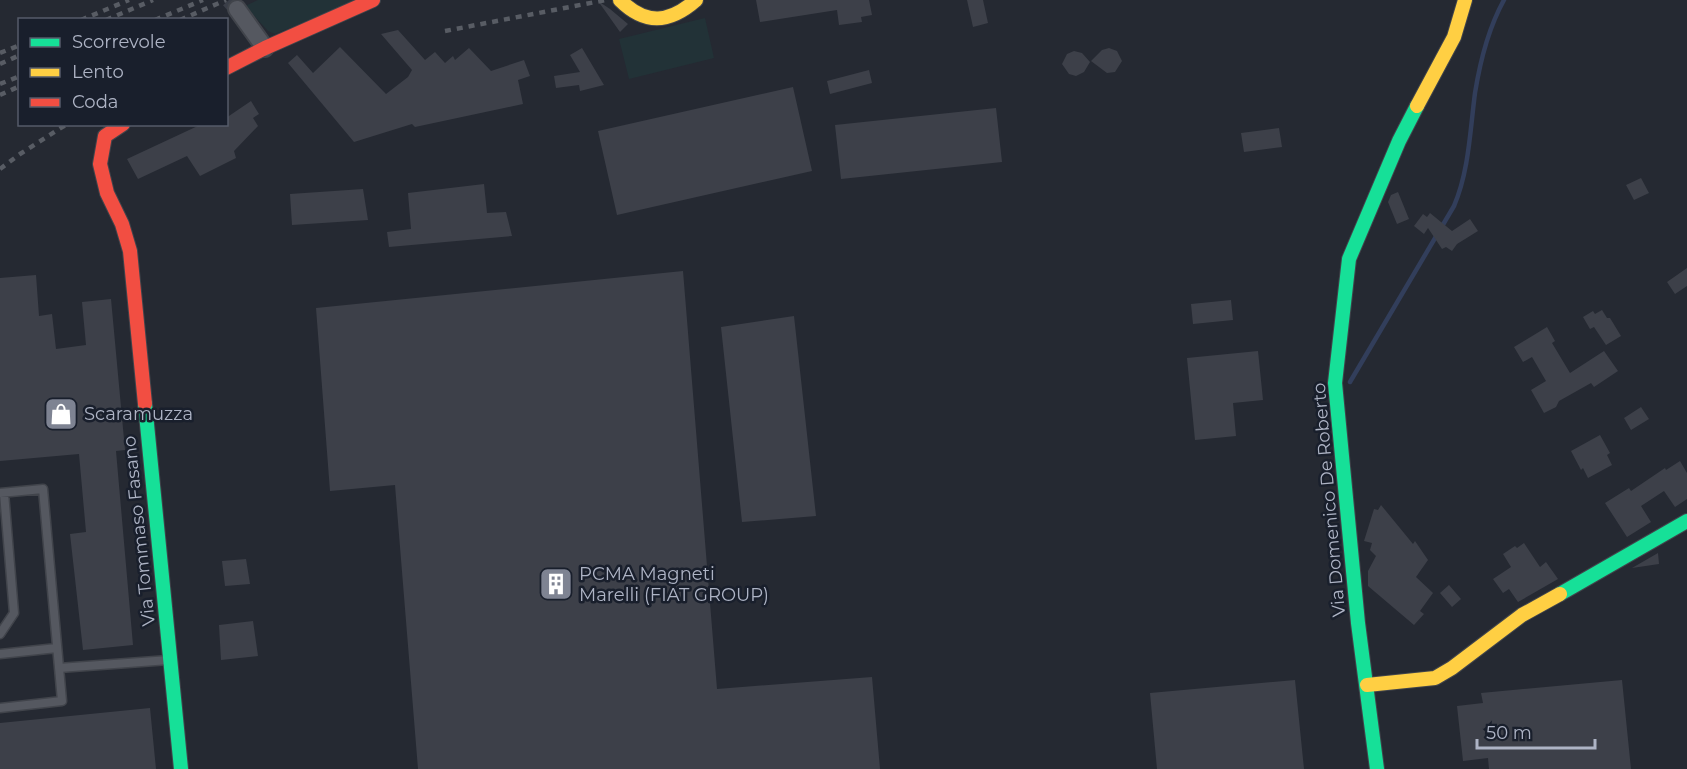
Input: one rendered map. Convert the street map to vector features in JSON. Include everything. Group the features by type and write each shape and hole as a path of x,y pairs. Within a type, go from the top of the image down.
{"street":[{"path":"228,67 373,0"},
{"path":"623,4 636,15 662,19 679,14 696,0"},
{"name":"Via Domenico De Roberto","path":"1377,769 1358,623 1335,383 1350,259 1399,141 1454,37 1465,0"},
{"path":"237,9 265,48"},
{"name":"Via Tommaso Fasano","path":"120,126 105,136 100,164 107,193 122,224 130,251 181,769"},
{"path":"1367,685 1435,678 1452,668 1522,615 1687,520"}],"lane":[{"path":"0,634 14,614 2,493 43,489 62,701 0,708"},
{"path":"0,654 57,648"},
{"path":"59,668 169,660"}],"shaded area":[{"path":"258,0 358,0 275,34 268,31 245,6"},
{"path":"705,18 714,58 629,79 619,39"}],"building":[{"path":"756,0 869,0 872,15 861,17 862,22 839,25 837,10 760,22"},
{"path":"967,0 983,0 988,23 973,27"},
{"path":"598,1 628,24 620,32"},
{"path":"398,30 425,60 435,52 445,63 453,56 455,60 469,48 491,71 524,60 530,76 518,80 523,104 415,127 412,124 354,142 288,63 297,55 313,73 340,47 386,94 408,77 412,70 381,34"},
{"path":"582,48 604,85 580,91 579,85 556,88 554,76 580,72 570,55"},
{"path":"1109,48 1117,51 1122,61 1115,72 1107,73 1091,61 1102,50"},
{"path":"1074,51 1082,53 1090,62 1084,72 1076,76 1069,74 1062,64 1067,54"},
{"path":"869,70 872,83 830,94 827,81"},
{"path":"793,87 812,171 617,215 598,131"},
{"path":"251,101 259,114 253,118 258,126 234,151 236,158 200,176 187,156 138,179 127,159 198,126 228,126 228,117"},
{"path":"996,108 1002,162 841,179 835,125"},
{"path":"1279,128 1282,147 1244,152 1241,133"},
{"path":"1641,178 1649,193 1634,200 1626,185"},
{"path":"484,184 487,213 506,212 512,236 389,247 387,232 411,229 408,193"},
{"path":"363,189 368,220 292,225 290,194"},
{"path":"1398,192 1409,219 1397,224 1388,202 1391,195"},
{"path":"1430,213 1452,231 1470,219 1478,231 1457,244 1452,251 1446,247 1442,249 1428,228 1424,234 1414,226 1423,214 1427,217"},
{"path":"1687,268 1687,286 1675,294 1667,282"},
{"name":"PCMA Magneti Marelli (FIAT GROUP)","path":"683,271 717,689 872,677 880,769 418,769 395,485 330,491 316,308"},
{"path":"36,275 39,316 52,314 56,349 86,345 82,302 111,299 125,450 116,451 133,645 83,650 70,534 86,532 79,454 0,461 0,278"},
{"path":"1231,300 1233,320 1193,324 1191,304"},
{"path":"1602,310 1621,336 1606,345 1594,327 1590,329 1583,317 1593,311 1595,314"},
{"path":"794,316 816,516 742,522 721,327"},
{"path":"1547,327 1555,341 1552,343 1570,373 1604,351 1618,371 1594,387 1591,383 1559,401 1556,407 1544,413 1531,390 1546,381 1532,357 1523,362 1514,347"},
{"path":"1258,351 1263,400 1233,403 1236,436 1195,440 1187,358"},
{"path":"1641,407 1649,419 1631,430 1624,418"},
{"path":"1600,435 1610,453 1607,455 1612,465 1588,478 1571,451"},
{"path":"1680,461 1687,473 1687,499 1675,507 1664,491 1641,506 1651,522 1627,537 1605,503 1629,488 1631,491 1665,468 1666,470"},
{"path":"1381,505 1413,544 1415,541 1428,560 1416,577 1433,593 1420,611 1424,614 1414,625 1368,586 1368,571 1376,556 1370,550 1372,543 1364,541 1374,509 1378,510"},
{"path":"1524,543 1540,567 1546,562 1558,579 1518,602 1509,589 1503,593 1493,579 1511,567 1503,554"},
{"path":"1658,553 1659,564 1632,568"},
{"path":"246,559 250,584 225,586 222,561"},
{"path":"1449,585 1461,599 1452,607 1440,593"},
{"path":"253,621 258,656 221,660 219,625"},
{"path":"1295,680 1304,769 1157,769 1150,693"},
{"path":"1622,680 1631,769 1489,769 1488,758 1463,761 1457,706 1483,703 1481,693"},
{"path":"150,708 156,769 0,769 0,723"}],"waterway":[{"path":"1350,382 1454,206 1466,165 1482,57 1504,0"}],"tunnel":[{"path":"229,0 237,9"}],"railway":[{"path":"86,18 129,0"},
{"path":"111,18 153,0"},
{"path":"160,18 203,0"},
{"path":"185,18 226,0"},
{"path":"445,31 606,0"},
{"path":"0,53 18,46"},
{"path":"0,64 18,56"},
{"path":"0,84 18,77"},
{"path":"0,95 18,87"},
{"path":"0,169 64,126"}],"traffic: fast":[{"path":"1377,769 1358,623 1335,383 1349,259 1399,141 1417,106"},
{"path":"145,404 181,769"},
{"path":"1560,594 1687,521"}],"traffic: slow":[{"path":"620,0 639,14 658,18 677,13 696,0"},
{"path":"1417,106 1454,37 1465,0"},
{"path":"1367,685 1435,678 1452,668 1522,615 1560,594"}],"traffic: jam":[{"path":"228,67 373,0"},
{"path":"120,126 105,136 100,164 107,193 122,224 130,251 145,404"}],"place":[{"name":"Scaramuzza","path":"61,414"},
{"name":"PCMA Magneti Marelli (FIAT GROUP)","path":"556,584"}]}
